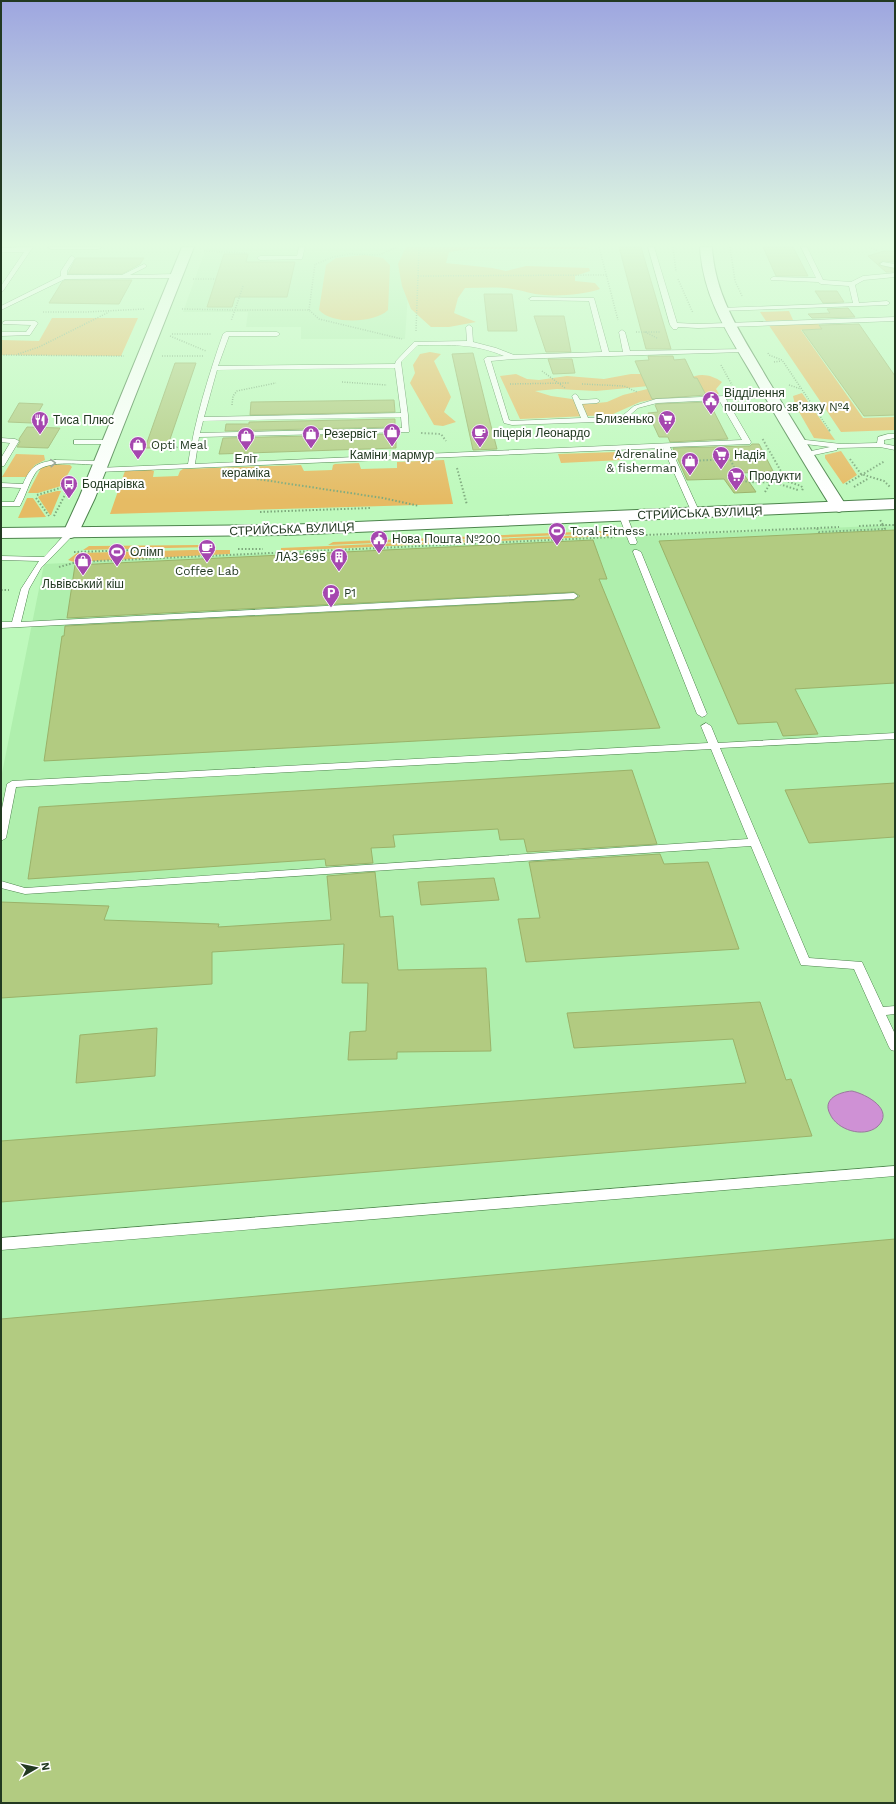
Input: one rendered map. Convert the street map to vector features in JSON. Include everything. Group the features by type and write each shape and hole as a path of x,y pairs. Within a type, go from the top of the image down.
{"main road":[{"path":"70,533 159,331"},
{"path":"733,331 805,455 839,507"},
{"name":"СТРИЙСЬКА ВУЛИЦЯ","path":"1,533 285,530 839,507 894,497"}],"lane":[{"path":"1,334 28,334 30,331"},
{"path":"469,331 470,344"},
{"path":"600,331 606,354"},
{"path":"622,332 627,353"},
{"path":"191,466 200,419 214,368 226,334 276,334"},
{"path":"196,436 406,430 398,362 416,343 470,344 494,349 513,357"},
{"path":"743,350 522,356 487,359 506,422 526,423 623,419 636,407 656,401 770,395"},
{"path":"214,368 398,366"},
{"path":"1,504 17,504 34,469 41,464 52,462 100,467 191,466 747,442 721,397"},
{"path":"585,420 576,399 597,401"},
{"path":"200,419 405,416"},
{"path":"880,445 881,440 888,436 895,436"},
{"path":"1,440 15,441 1,464"},
{"path":"797,441 841,446 880,445 895,448"},
{"path":"77,442 110,442"},
{"path":"666,446 696,513"},
{"path":"805,455 841,446"},
{"path":"1,485 26,486"},
{"path":"623,516 632,539"},
{"path":"16,624 25,589 38,567 70,533"},
{"path":"637,552 702,714"},
{"path":"1,558 45,559"},
{"path":"1,625 574,596"},
{"path":"706,726 805,962 858,965 895,1047"},
{"path":"1,838 12,784 895,736"},
{"path":"1,884 25,891 754,842"},
{"path":"879,1011 895,1010"},
{"path":"1,1244 895,1171"}],"path":[{"path":"13,355 40,348 69,331"},
{"path":"218,356 167,334 226,334 227,331"},
{"path":"368,331 416,343 416,331"},
{"path":"622,332 676,331"},
{"path":"766,350 770,356 782,360 834,436"},
{"path":"1,355 128,356"},
{"path":"160,356 218,356"},
{"path":"522,356 557,382 576,399"},
{"path":"774,362 782,360"},
{"path":"235,418 231,408 233,396 236,391 281,382"},
{"path":"494,384 572,383"},
{"path":"580,384 624,386 656,401"},
{"path":"789,386 802,389"},
{"path":"406,430 428,434 441,434 448,443 453,455 467,506"},
{"path":"861,474 887,460 881,450 880,445"},
{"path":"848,456 861,474 884,482 894,497"},
{"path":"673,461 730,459 741,481 771,482 798,490"},
{"path":"854,487 870,477"},
{"path":"252,478 283,481 322,489 374,495 420,506 404,507"},
{"path":"778,478 801,486 803,488 802,491 797,494"},
{"path":"764,495 771,482"},
{"path":"63,499 52,518 35,495 70,485"},
{"path":"260,512 375,508"},
{"path":"817,528 819,532 885,528 883,525"},
{"path":"859,526 895,525"},
{"path":"58,567 77,562 632,539 839,527"},
{"path":"252,549 252,554"}],"shaded area":[{"path":"45,331 132,331 121,356 1,355 1,340 39,341"},
{"path":"301,331 406,331 405,339 301,339"},
{"path":"773,331 802,331 863,418 895,417 895,430 841,432"},
{"path":"430,352 441,354 434,361 451,397 444,412 456,422 443,426 434,425 410,383 415,373 413,365 420,354"},
{"path":"516,374 527,379 539,380 567,376 604,379 631,374 657,374 649,386 596,391 557,389 535,391 588,404 607,402 623,395 701,375 710,376 722,382 716,389 719,394 678,395 640,402 611,415 520,419 500,376"},
{"path":"802,393 835,440 814,438 795,405 793,396"},
{"path":"841,451 857,475 843,484 825,458 825,455"},
{"path":"616,452 615,457 627,457 622,460 561,463 558,454"},
{"path":"16,454 44,455 45,460 35,465 26,477 2,477"},
{"path":"444,460 453,504 110,514 125,471 151,470 154,471 153,477 178,476 180,471 183,469 301,465 304,471 332,470 333,465 335,464 359,463 361,469 397,468 397,462"},
{"path":"50,464 70,465 72,467 61,486 38,493 28,493 41,468"},
{"path":"61,491 50,515 38,497"},
{"path":"27,498 33,498 46,517 18,518"},
{"path":"895,525 895,1803 1,1803 1,778 44,564"},
{"path":"601,531 609,533 328,545 333,542"},
{"path":"610,534 610,536 281,551 281,548"},
{"path":"198,545 210,547 83,550 89,546"},
{"path":"230,550 230,554 74,562 68,560 77,553"},
{"path":"852,1091 871,1099 881,1109 883,1115 882,1121 877,1127 865,1132 851,1131 833,1120 828,1109 830,1100 837,1095"}],"building":[{"path":"539,331 567,331 571,352 546,352"},
{"path":"641,331 666,331 671,349 646,349"},
{"path":"803,331 864,331 895,376 895,415 864,416"},
{"path":"473,353 497,449 473,450 452,354"},
{"path":"648,356 673,356 674,360 685,359 694,378 697,378 706,395 652,399 635,361 649,360"},
{"path":"548,359 572,359 575,373 553,374"},
{"path":"175,363 196,363 167,448 145,448"},
{"path":"394,400 395,412 250,415 251,402"},
{"path":"709,402 728,439 670,442 668,437 659,437 648,413 658,412 655,405 657,404"},
{"path":"19,403 43,404 32,423 8,422"},
{"path":"395,419 395,427 225,431 226,424 249,424 249,422"},
{"path":"27,427 60,428 48,448 17,447 20,442 19,439"},
{"path":"396,434 396,448 219,454 223,438"},
{"path":"752,444 759,444 773,471 743,473 756,492 734,493 724,479 687,480 673,448 750,446"},
{"path":"895,530 895,683 795,689 818,734 783,736 777,722 738,724 659,541"},
{"path":"593,540 607,579 599,579 660,728 44,761 62,636 64,636 65,626 574,600 580,596 574,592 67,618 75,565"},
{"path":"632,770 657,844 527,852 524,839 500,840 498,829 393,835 395,847 371,848 373,863 326,866 325,859 28,879 39,807"},
{"path":"895,783 895,837 809,843 785,790"},
{"path":"660,854 664,864 708,862 739,949 526,962 518,919 540,918 529,862"},
{"path":"375,872 380,917 393,916 398,970 486,968 491,1051 397,1052 397,1059 348,1060 350,1032 366,1031 368,983 342,983 344,944 212,952 212,984 1,998 1,902 109,906 104,920 219,924 218,927 331,920 327,876"},
{"path":"494,878 499,900 421,905 418,882"},
{"path":"760,1002 786,1080 791,1079 812,1136 1,1202 1,1141 746,1083 733,1039 574,1048 567,1013"},
{"path":"157,1028 155,1076 76,1083 80,1035"},
{"path":"895,1239 895,1803 1,1803 1,1319"}],"place":[{"name":"Відділення поштового зв’язку №4","path":"711,415"},
{"name":"Близенько","path":"667,434"},
{"name":"Тиса Плюс","path":"40,435"},
{"name":"Каміни мармур","path":"392,447"},
{"name":"піцерія Леонардо","path":"480,448"},
{"name":"Резервіст","path":"311,449"},
{"name":"Еліт кераміка","path":"246,451"},
{"name":"Opti Meal","path":"138,460"},
{"name":"Надія","path":"721,470"},
{"name":"Adrenaline & fisherman","path":"690,476"},
{"name":"Продукти","path":"736,491"},
{"name":"Боднарівка","path":"69,499"},
{"name":"Toral Fitness","path":"557,546"},
{"name":"Нова Пошта №200","path":"379,554"},
{"name":"Coffee Lab","path":"207,563"},
{"name":"Олімп","path":"117,567"},
{"name":"ЛАЗ-695","path":"339,572"},
{"name":"Львівський кіш","path":"83,576"},
{"name":"P1","path":"331,608"}]}
